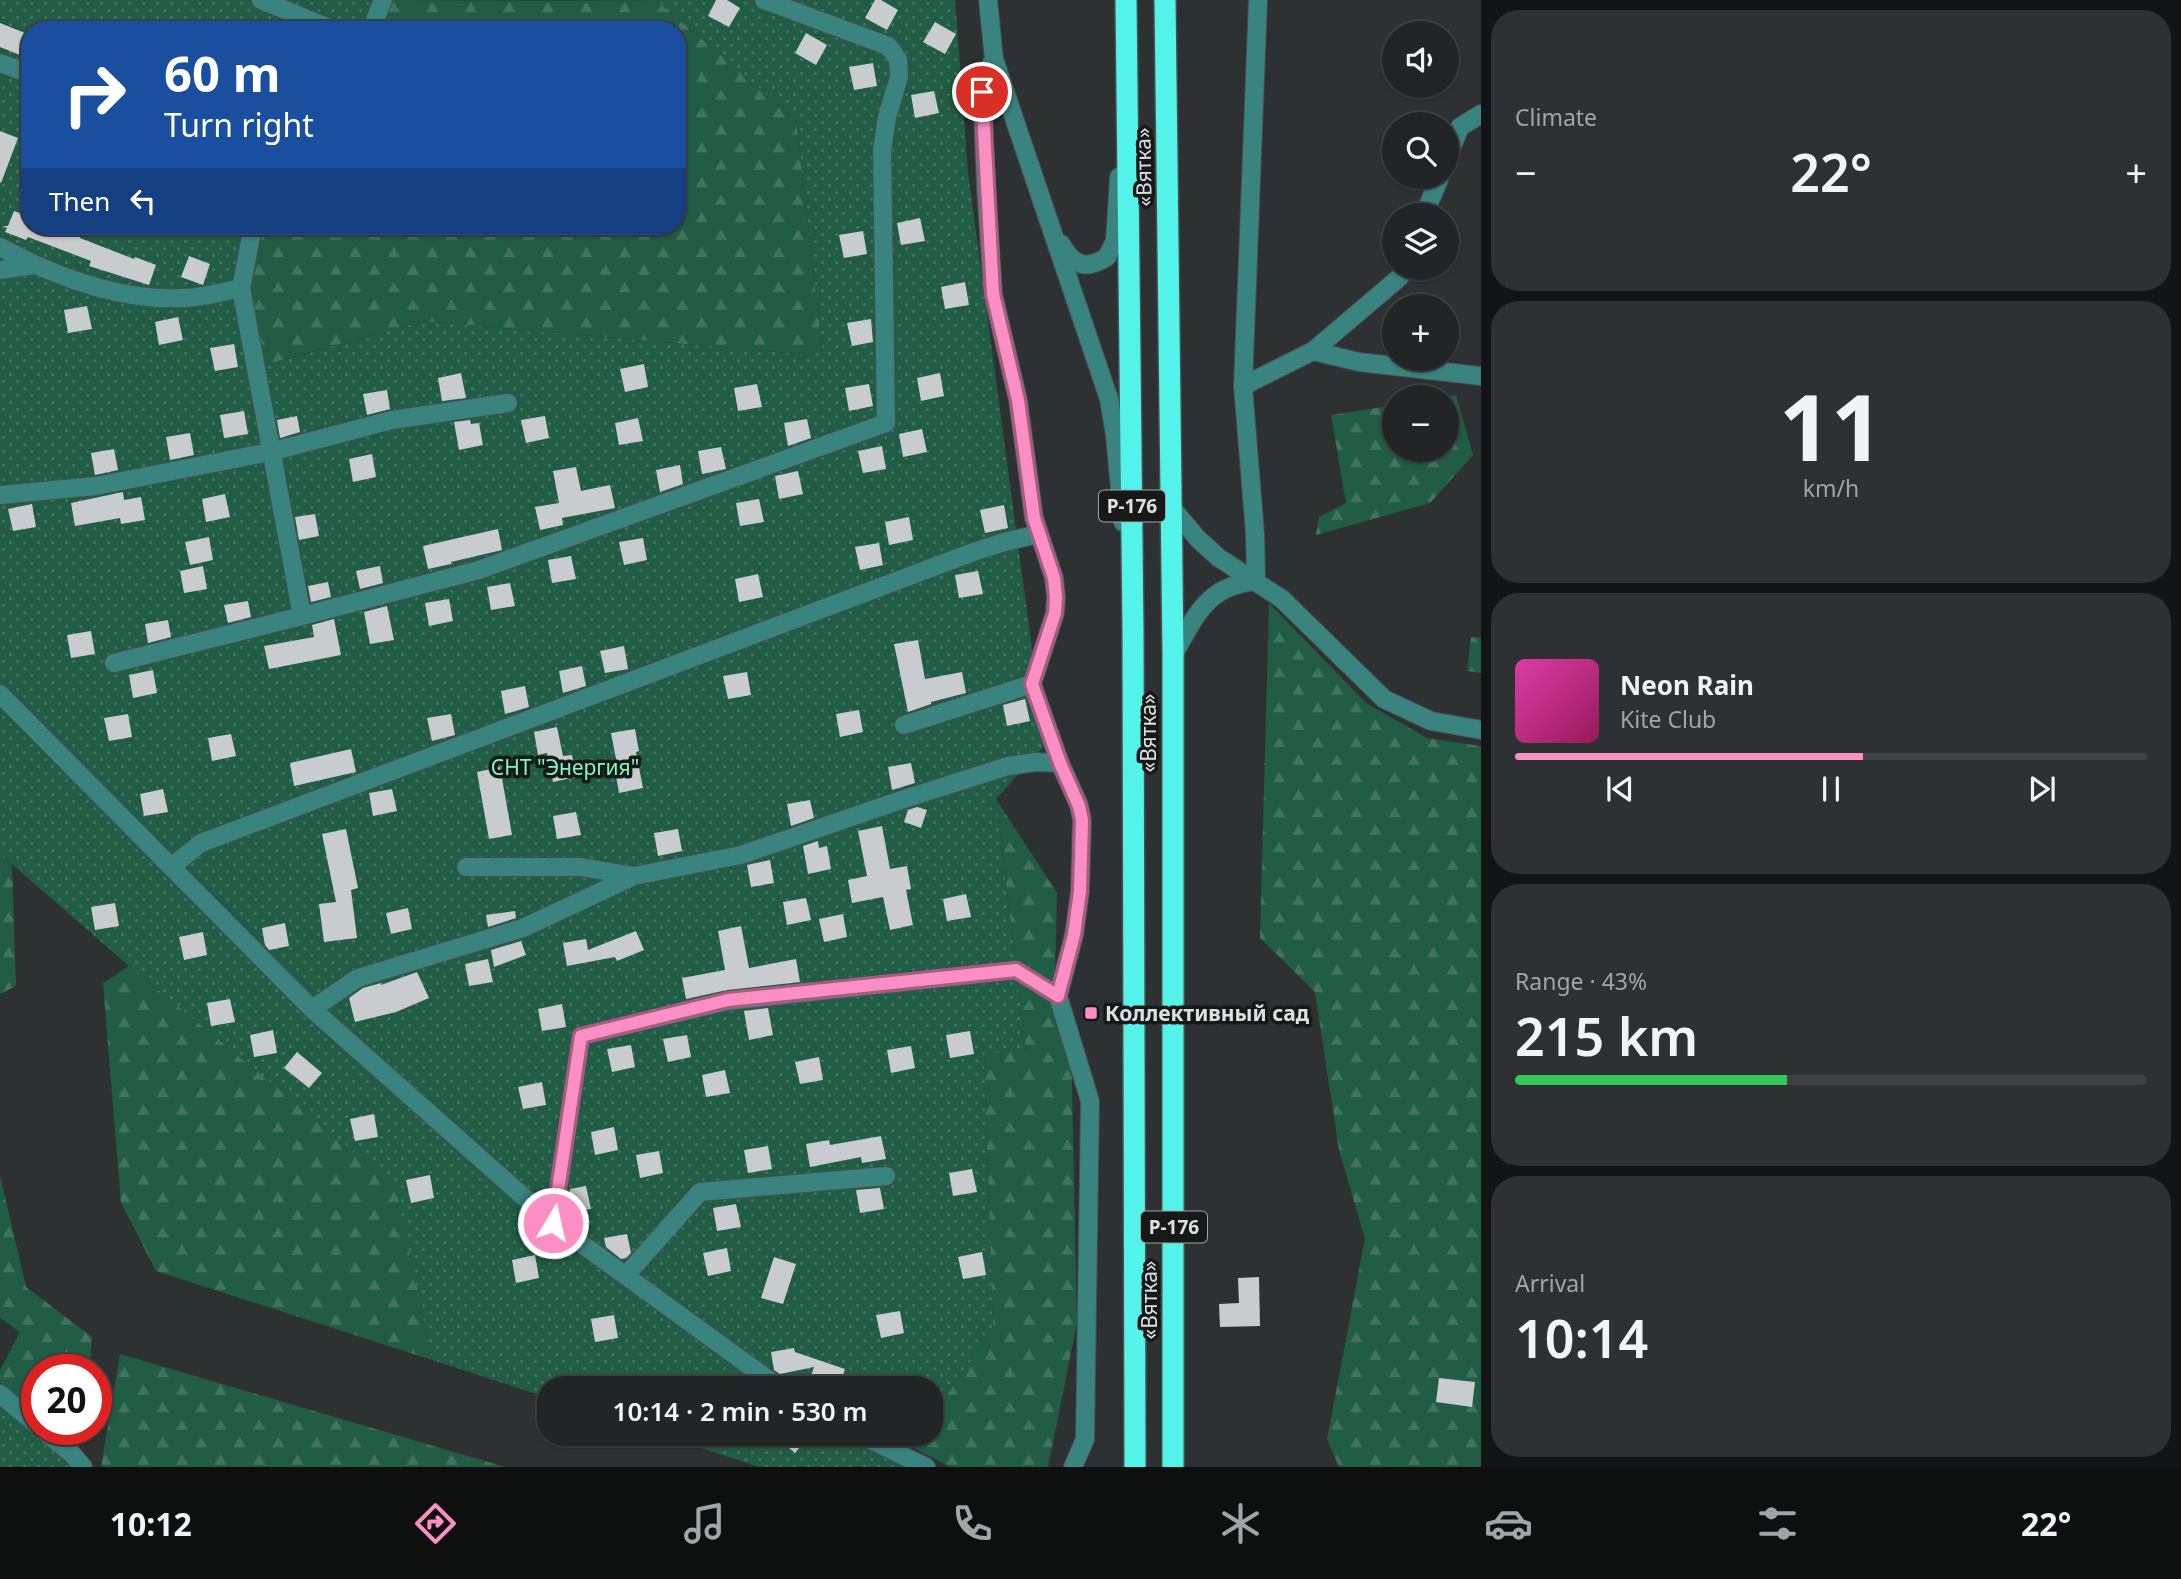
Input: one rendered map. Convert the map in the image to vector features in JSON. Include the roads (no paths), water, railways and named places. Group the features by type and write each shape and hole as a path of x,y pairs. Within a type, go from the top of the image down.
{"highway":[{"name":"«Вятка»","path":"1126,0 1133,632 1135,1467"},
{"name":"«Вятка»","path":"1165,0 1173,655 1173,1467"}],"street":[{"path":"261,0 312,21"},
{"path":"375,21 383,0"},
{"path":"114,663 479,570 886,423 882,151 887,117 899,77 898,59 888,46 764,0"},
{"path":"988,0 994,59 1109,399 1115,435 1133,632"},
{"path":"1256,581 1255,533 1243,386 1258,0"},
{"path":"994,59 985,76 982,92 993,294 1018,400 1034,518 1054,578 1056,597 1055,613 1032,684 1082,820 1079,902 1074,935 1058,996 1090,1101 1085,1439 1073,1467"},
{"path":"0,63 21,71"},
{"path":"1054,232 1068,257 1075,263 1084,265 1100,262 1112,250 1115,240 1127,67"},
{"path":"1459,129 1481,114"},
{"path":"251,235 241,288 302,616"},
{"path":"0,247 34,265 133,295 183,298 241,288"},
{"path":"0,270 34,265"},
{"path":"1243,386 1313,351 1396,280"},
{"path":"1313,351 1359,362 1481,376"},
{"path":"0,495 96,486 270,452 392,420 508,402"},
{"path":"1171,507 1198,539 1219,558 1282,599 1384,699 1432,721 1481,730"},
{"path":"171,867 201,843 976,551 1039,534"},
{"path":"1173,655 1200,609 1214,595 1228,587 1256,581"},
{"path":"904,725 1032,684"},
{"path":"0,694 312,1009 553,1223 764,1376"},
{"path":"312,1009 358,978 523,928 634,876 741,855 1009,766 1036,762 1060,763"},
{"path":"466,867 581,867 634,876"},
{"path":"553,1223 581,1036 728,1000 1016,970 1058,996"},
{"path":"626,1274 700,1192 886,1176"},
{"path":"0,1394 21,1412"},
{"path":"57,1445 74,1463"},
{"path":"883,1446 926,1467"}],"place":[{"name":"Коллективный сад","path":"1091,1013"}],"park label":[{"name":"СНТ \"Энергия\"","path":"565,767"}]}
